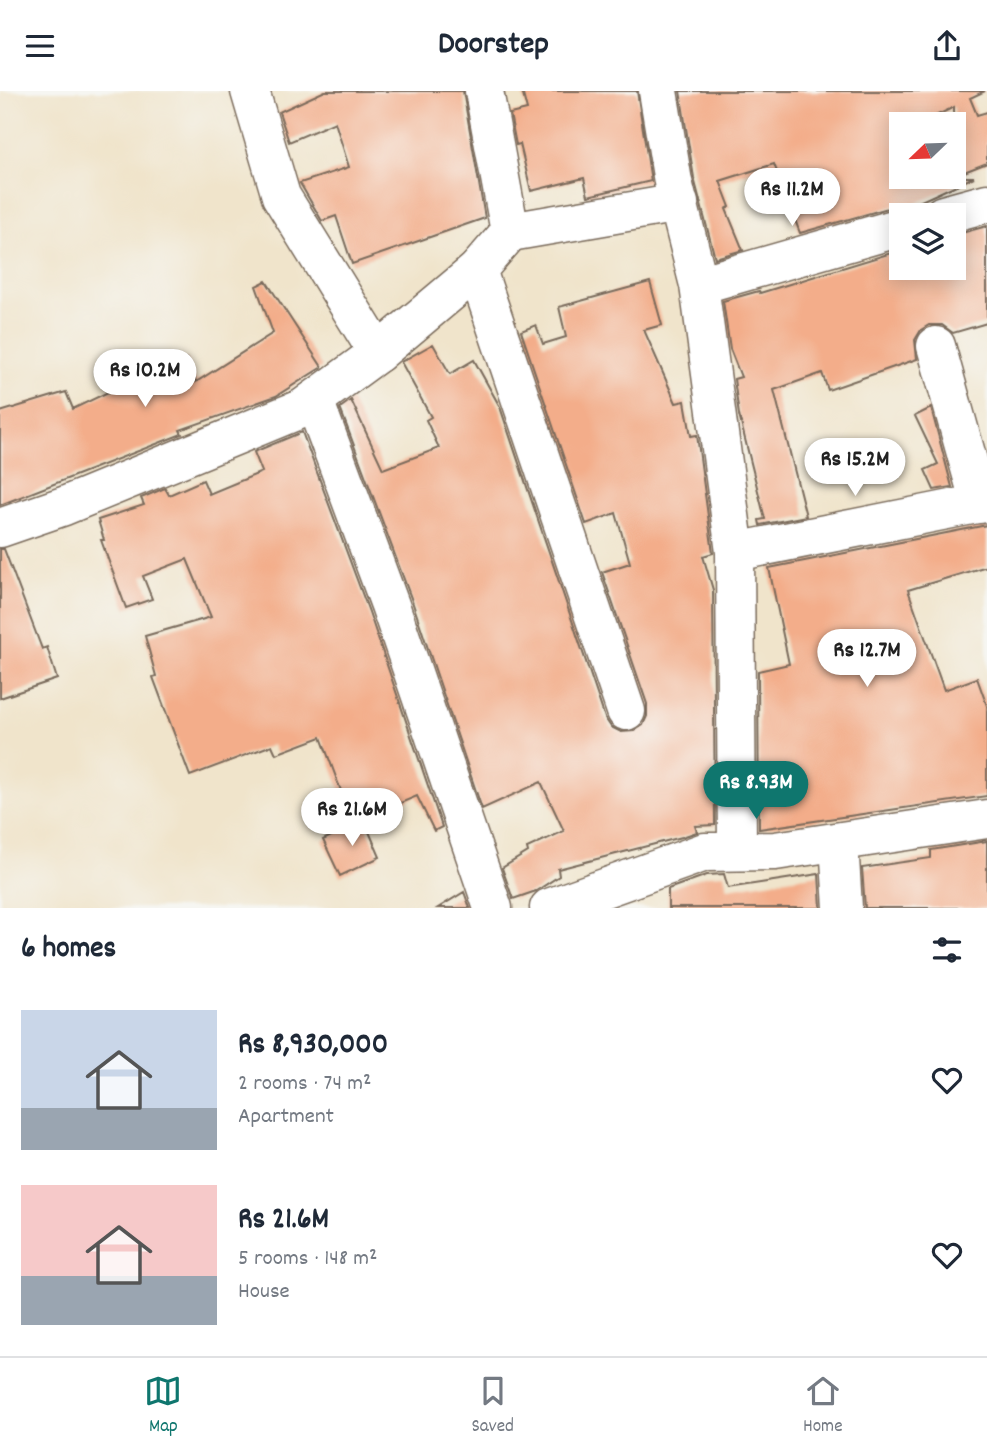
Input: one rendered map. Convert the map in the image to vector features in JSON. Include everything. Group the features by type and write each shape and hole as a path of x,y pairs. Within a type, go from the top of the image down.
{"street":[{"path":"250,91 281,196 379,353"},
{"path":"484,91 510,232"},
{"path":"659,91 679,203 699,285 735,552 737,850"},
{"path":"0,528 76,501 303,408 379,353 477,270 510,232 679,203"},
{"path":"966,209 987,203"},
{"path":"699,285 889,230"},
{"path":"477,270 626,711"},
{"path":"735,552 984,503 936,346"},
{"path":"314,400 390,605 493,908"},
{"path":"549,908 595,899 705,852 775,852 987,819"},
{"path":"839,842 843,908"}],"building":[{"path":"325,91 463,91 485,218 352,264 336,216 322,221 300,183 349,167 335,122 289,142 279,112"},
{"path":"522,91 637,91 651,181 588,196 584,178 531,191 520,144 516,145 510,114 527,110"},
{"path":"680,91 985,91 970,98 977,115 987,112 987,163 966,171 966,112 954,112 954,107 944,112 889,112 889,189 948,189 917,203 889,203 889,208 800,233 774,164 720,181 730,207 726,209 743,250 715,258 694,178"},
{"path":"987,226 987,323 953,333 942,325 929,325 921,330 915,340 917,359 828,390 822,373 774,390 806,516 760,525 759,520 765,519 739,415 734,379 741,377 730,349 723,301 759,291 760,293 889,254 889,280 966,280 966,232"},
{"path":"266,281 322,367 276,396 180,430 182,434 0,505 0,412 66,392 73,409 152,371 187,359 196,382 273,333 256,286"},
{"path":"650,282 662,325 644,330 676,403 685,401 691,436 697,435 713,553 703,556 713,590 715,825 695,826 697,832 682,837 558,869 559,876 536,891 513,899 502,868 528,852 527,848 564,831 541,782 482,809 411,598 340,408 351,400 383,469 439,448 426,420 431,417 401,362 433,344 450,374 474,360 500,407 605,718 611,727 621,732 634,731 643,725 647,716 647,704 602,572 630,563 616,513 586,524 521,331 536,325 543,344 566,337 559,307"},
{"path":"931,408 952,487 934,490 925,470 938,464 915,416"},
{"path":"302,432 369,612 442,827 434,831 417,796 353,823 321,737 276,754 272,745 190,776 153,677 156,676 145,636 211,617 187,559 143,576 152,599 126,608 101,540 104,540 98,520 144,505 141,498 165,488 169,495 203,480 209,494 262,472 254,452"},
{"path":"987,525 987,566 908,590 944,690 977,678 987,706 987,796 759,829 758,671 789,664 769,568"},
{"path":"0,549 4,549 42,649 47,647 57,679 0,698"},
{"path":"364,820 380,857 340,876 323,840"},
{"path":"987,841 987,908 865,908 862,868 931,858 931,850"},
{"path":"724,874 728,888 819,874 821,908 668,908 668,889 707,875"},
{"path":"464,892 470,908 438,908"}]}
